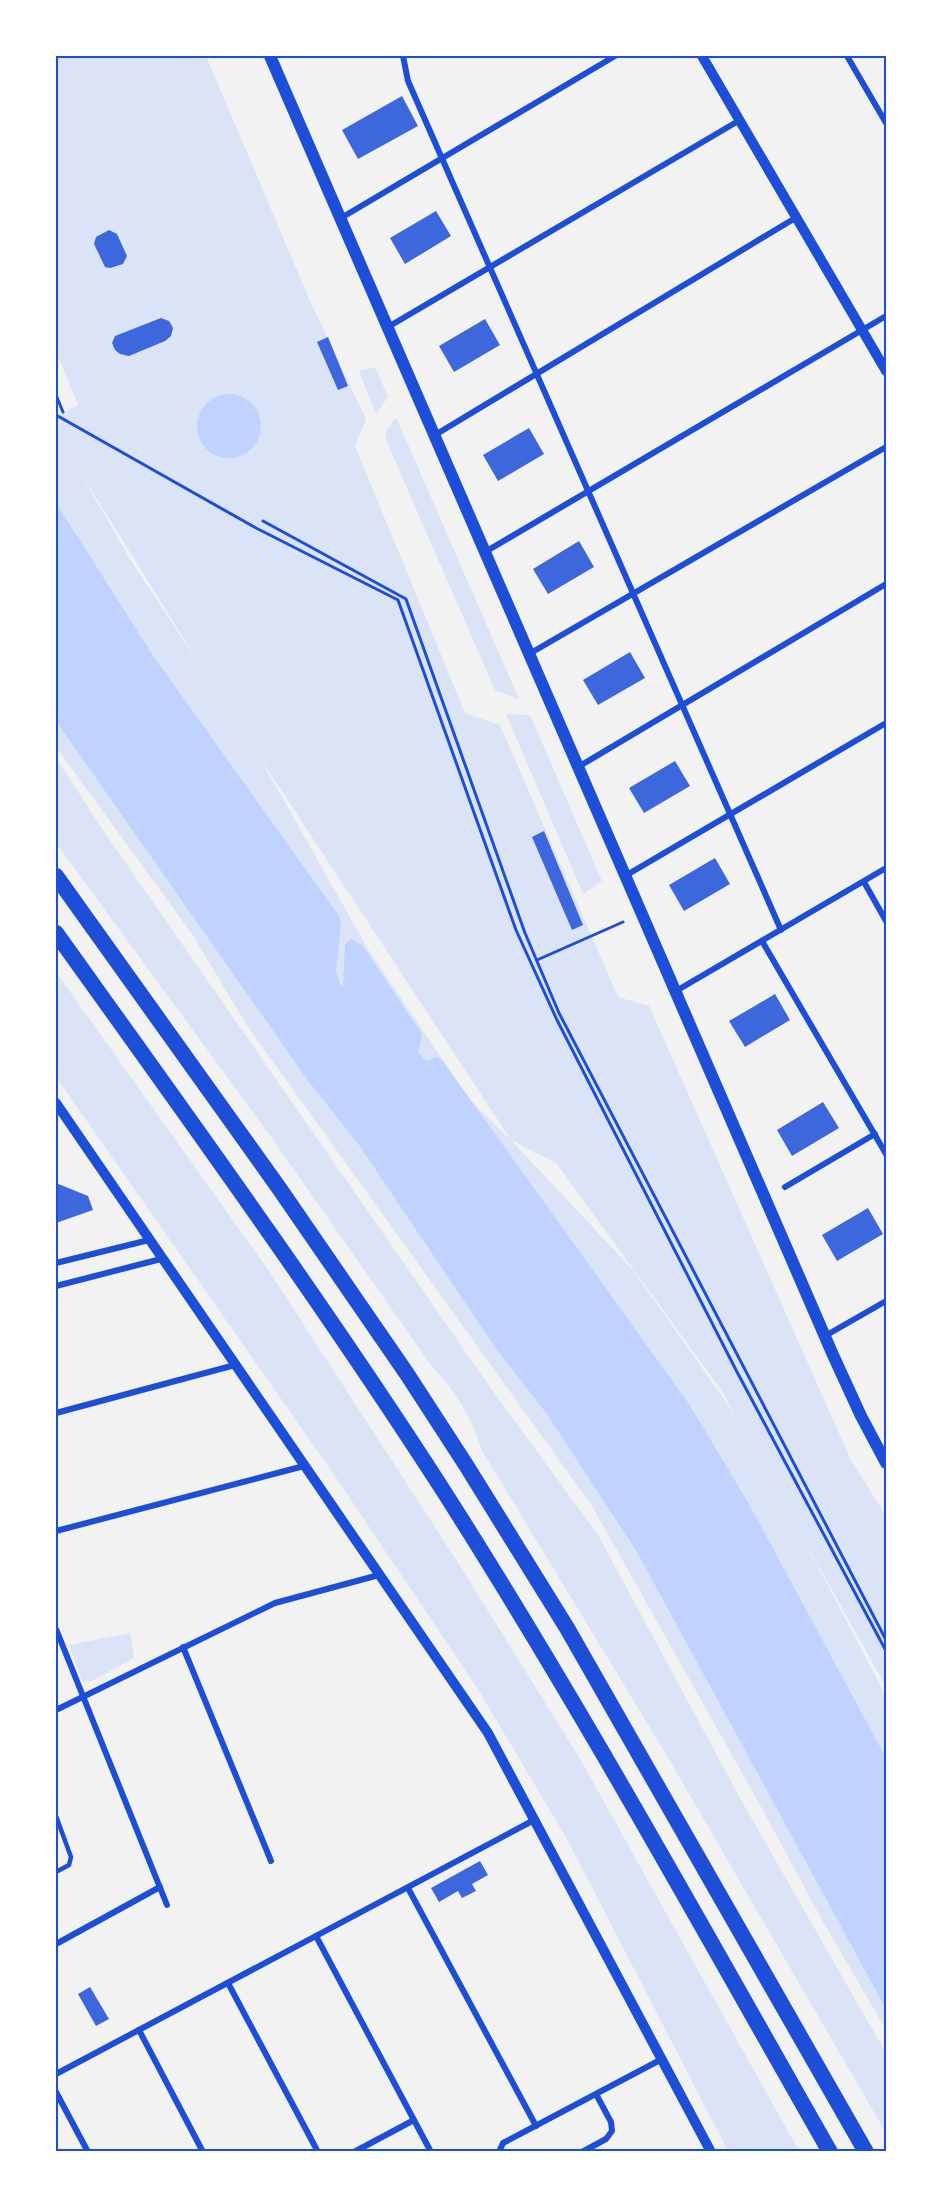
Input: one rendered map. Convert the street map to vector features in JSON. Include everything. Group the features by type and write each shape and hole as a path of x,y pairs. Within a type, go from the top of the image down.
{"highway":[{"path":"56,876 279,1188 407,1374 471,1472 572,1637 866,2151"},
{"path":"56,933 309,1287 447,1497 577,1709 830,2151"}],"main road":[{"path":"270,56 825,1336 861,1416 886,1463"}],"street":[{"path":"403,56 408,81 441,158 780,930"},
{"path":"341,218 615,56"},
{"path":"702,56 886,371"},
{"path":"847,56 886,123"},
{"path":"388,327 740,120"},
{"path":"435,435 797,217"},
{"path":"485,552 886,316"},
{"path":"529,654 886,447"},
{"path":"578,767 886,584"},
{"path":"625,876 886,723"},
{"path":"676,992 886,868"},
{"path":"864,882 886,921"},
{"path":"762,941 886,1154"},
{"path":"56,1103 161,1259 466,1698 536,1819 711,2151"},
{"path":"785,1187 875,1134"},
{"path":"56,1263 149,1240"},
{"path":"56,1286 161,1259"},
{"path":"825,1336 886,1301"},
{"path":"56,1413 235,1365"},
{"path":"56,1531 304,1466"},
{"path":"56,1710 275,1603 379,1575"},
{"path":"56,1629 167,1905"},
{"path":"183,1647 271,1861"},
{"path":"56,2074 536,1819"},
{"path":"56,1944 160,1887"},
{"path":"408,1887 536,2126"},
{"path":"316,1936 431,2151"},
{"path":"228,1983 318,2151"},
{"path":"139,2030 203,2151"},
{"path":"499,2151 503,2144 662,2059"},
{"path":"56,2092 88,2151"},
{"path":"582,2151 606,2139 612,2132 611,2122 596,2094"},
{"path":"354,2151 414,2120"}],"lane":[{"path":"56,1816 71,1857 69,1865 56,1872"}],"path":[{"path":"56,395 63,412"},
{"path":"56,415 256,528 398,600 516,930 557,1020 725,1349 886,1651"},
{"path":"262,520 406,599 537,960 565,1024 886,1640"},
{"path":"531,963 623,922"}],"shaded area":[{"path":"56,56 206,56 310,301 366,419 355,446 465,713 500,725 618,997 649,1006 850,1458 886,1516 886,1687 799,1531 886,1696 886,2030 822,1920 592,1506 246,1024 192,934 56,747 56,416 78,405 56,352","holes":["77,467 202,668 133,564","260,758 509,1138 470,1100 369,951","511,1140 556,1163 722,1391 735,1415 633,1270"]},
{"path":"375,367 388,397 376,414 359,371"},
{"path":"396,417 519,699 495,690 386,440 386,432"},
{"path":"506,714 530,715 602,881 583,894"},
{"path":"56,758 107,836 490,1387 598,1535 745,1807 886,2053 886,2133 667,1756 481,1449 468,1416 456,1395 433,1368 271,1137 56,843"},
{"path":"56,972 269,1271 455,1558 579,1757 799,2151 728,2151 567,1839 479,1691 335,1476 56,1077"},
{"path":"130,1633 134,1658 92,1681 83,1682 69,1645"}],"water":[{"path":"229,394 247,400 255,408 261,426 255,444 247,452 229,458 211,452 203,444 197,426 203,408 211,400"},
{"path":"56,503 152,654 339,916 341,924 336,971 340,985 343,986 345,944 351,939 362,945 420,1031 422,1037 418,1052 426,1061 438,1057 444,1063 689,1404 749,1504 886,1758 886,2009 637,1552 547,1414 497,1350 359,1145 309,1082 56,721"}],"building":[{"path":"402,96 418,126 358,159 342,130"},
{"path":"436,211 451,236 405,264 390,238"},
{"path":"109,230 117,234 127,256 123,264 110,268 105,267 94,244 96,237"},
{"path":"161,318 169,321 173,328 171,336 165,341 129,356 115,350 112,343 115,336"},
{"path":"485,319 500,345 454,372 439,346"},
{"path":"328,337 348,386 338,390 317,342"},
{"path":"529,428 544,454 498,481 483,455"},
{"path":"579,541 594,567 548,594 533,569"},
{"path":"630,652 645,678 598,705 583,680"},
{"path":"675,761 690,786 644,813 629,788"},
{"path":"544,831 583,925 572,930 532,837"},
{"path":"715,858 730,884 684,911 669,885"},
{"path":"775,994 790,1020 745,1047 729,1021"},
{"path":"823,1102 839,1128 792,1156 777,1130"},
{"path":"56,1183 88,1196 93,1210 56,1223"},
{"path":"868,1208 883,1234 837,1261 822,1235"},
{"path":"480,1861 488,1875 472,1884 476,1891 462,1898 458,1891 439,1902 431,1888"},
{"path":"90,1987 109,2019 96,2026 78,1994"}]}
